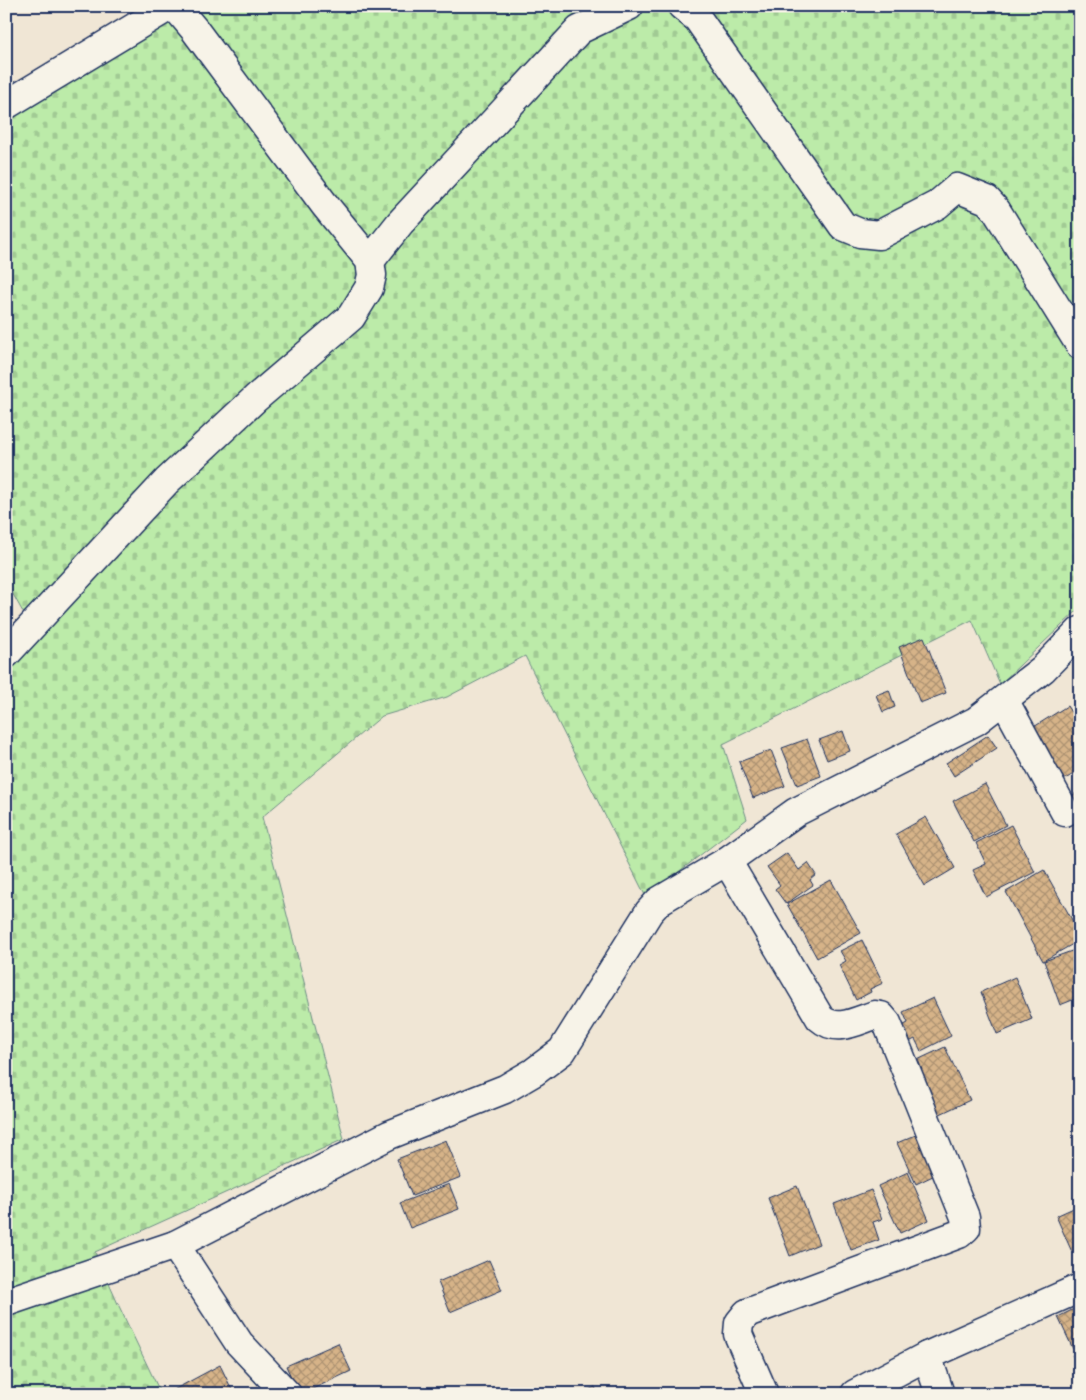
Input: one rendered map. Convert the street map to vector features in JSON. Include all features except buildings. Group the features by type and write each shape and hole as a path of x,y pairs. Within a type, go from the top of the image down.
{"street":[{"path":"6,105 172,6 178,10 194,29 324,204 370,261 372,275 369,288 351,317 256,398 167,481 6,654"},
{"path":"370,261 400,223 579,30 629,6"},
{"path":"682,6 698,19 843,226 860,233 879,235 937,205 957,188 987,200 996,210 1080,345"},
{"path":"6,1302 175,1245 389,1135 505,1089 534,1072 562,1051 649,912 659,902 727,861 796,812 976,721 1043,669 1080,631"},
{"path":"1004,700 1065,812"},
{"path":"727,861 820,1018 825,1023 840,1027 876,1015 881,1016 887,1023 965,1217 966,1228 959,1234 747,1313 739,1323 738,1334 764,1394"},
{"path":"175,1245 239,1343 287,1394"},
{"path":"855,1394 927,1356 1080,1288"},
{"path":"927,1356 940,1394"}],"green space":[{"path":"178,6 1080,6 1080,608 1000,684 972,620 723,744 747,819 646,897 525,656 447,697 382,716 262,817 344,1139 95,1252 161,1394 6,1394 6,642 28,621 6,582 6,122"}]}
